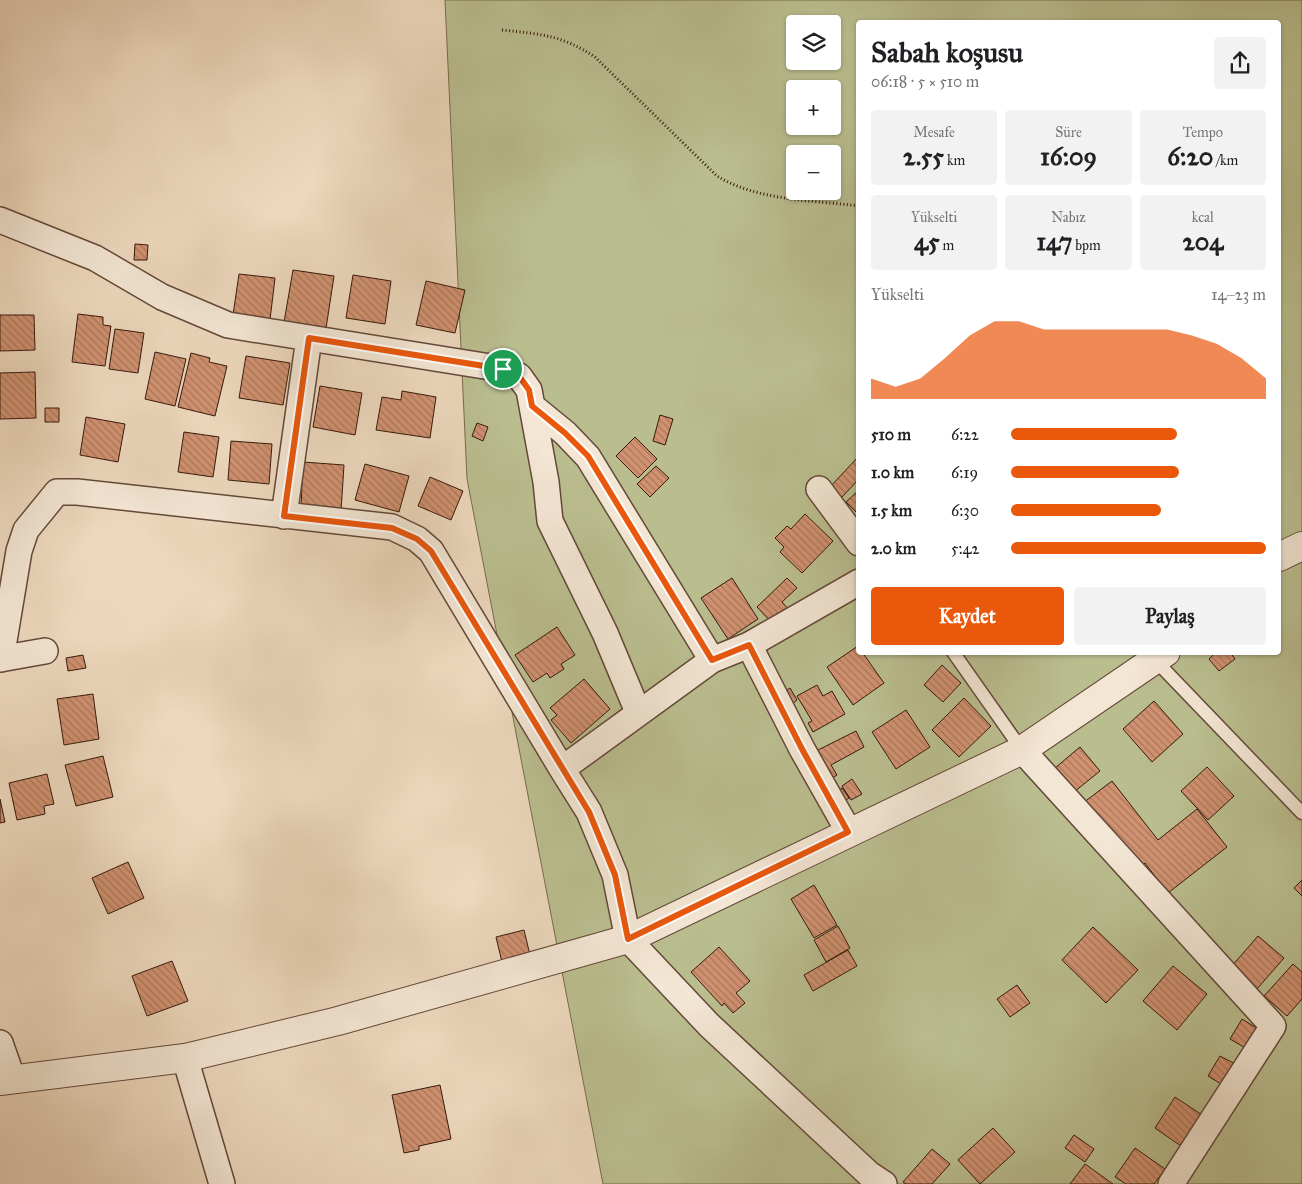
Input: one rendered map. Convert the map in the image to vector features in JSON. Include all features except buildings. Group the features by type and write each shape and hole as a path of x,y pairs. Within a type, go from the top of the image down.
{"street":[{"path":"0,220 95,258 162,297 228,325 503,369 519,376 529,390 550,521 605,633 638,712"},
{"path":"284,516 309,338"},
{"path":"532,406 565,433 588,456 712,660"},
{"path":"819,489 856,539"},
{"path":"45,651 0,659 19,551 26,530 56,492 77,492 392,528 417,539 431,551 589,812 615,875 628,939 709,1025 869,1174 884,1184"},
{"path":"1281,556 1302,546"},
{"path":"562,769 712,660 749,645 856,584"},
{"path":"749,645 802,749 848,832"},
{"path":"0,1043 6,1080 185,1058 338,1020 628,939 1022,750 1161,657"},
{"path":"1022,750 1274,1026 1171,1184"},
{"path":"185,1058 222,1184"}],"lane":[{"path":"955,655 1022,750"},
{"path":"1161,657 1302,813"}],"path":[{"path":"502,30 546,34 573,42 594,57 717,176 732,185 756,193 856,206"}],"green space":[{"path":"445,0 1302,0 1302,1184 603,1184 467,479"}],"route":[{"path":"309,338 503,369 519,376 529,390 532,406 565,433 588,456 712,660 749,645 802,749 848,832 628,939 615,875 589,812 431,551 417,539 392,528 284,516 309,338"}]}
